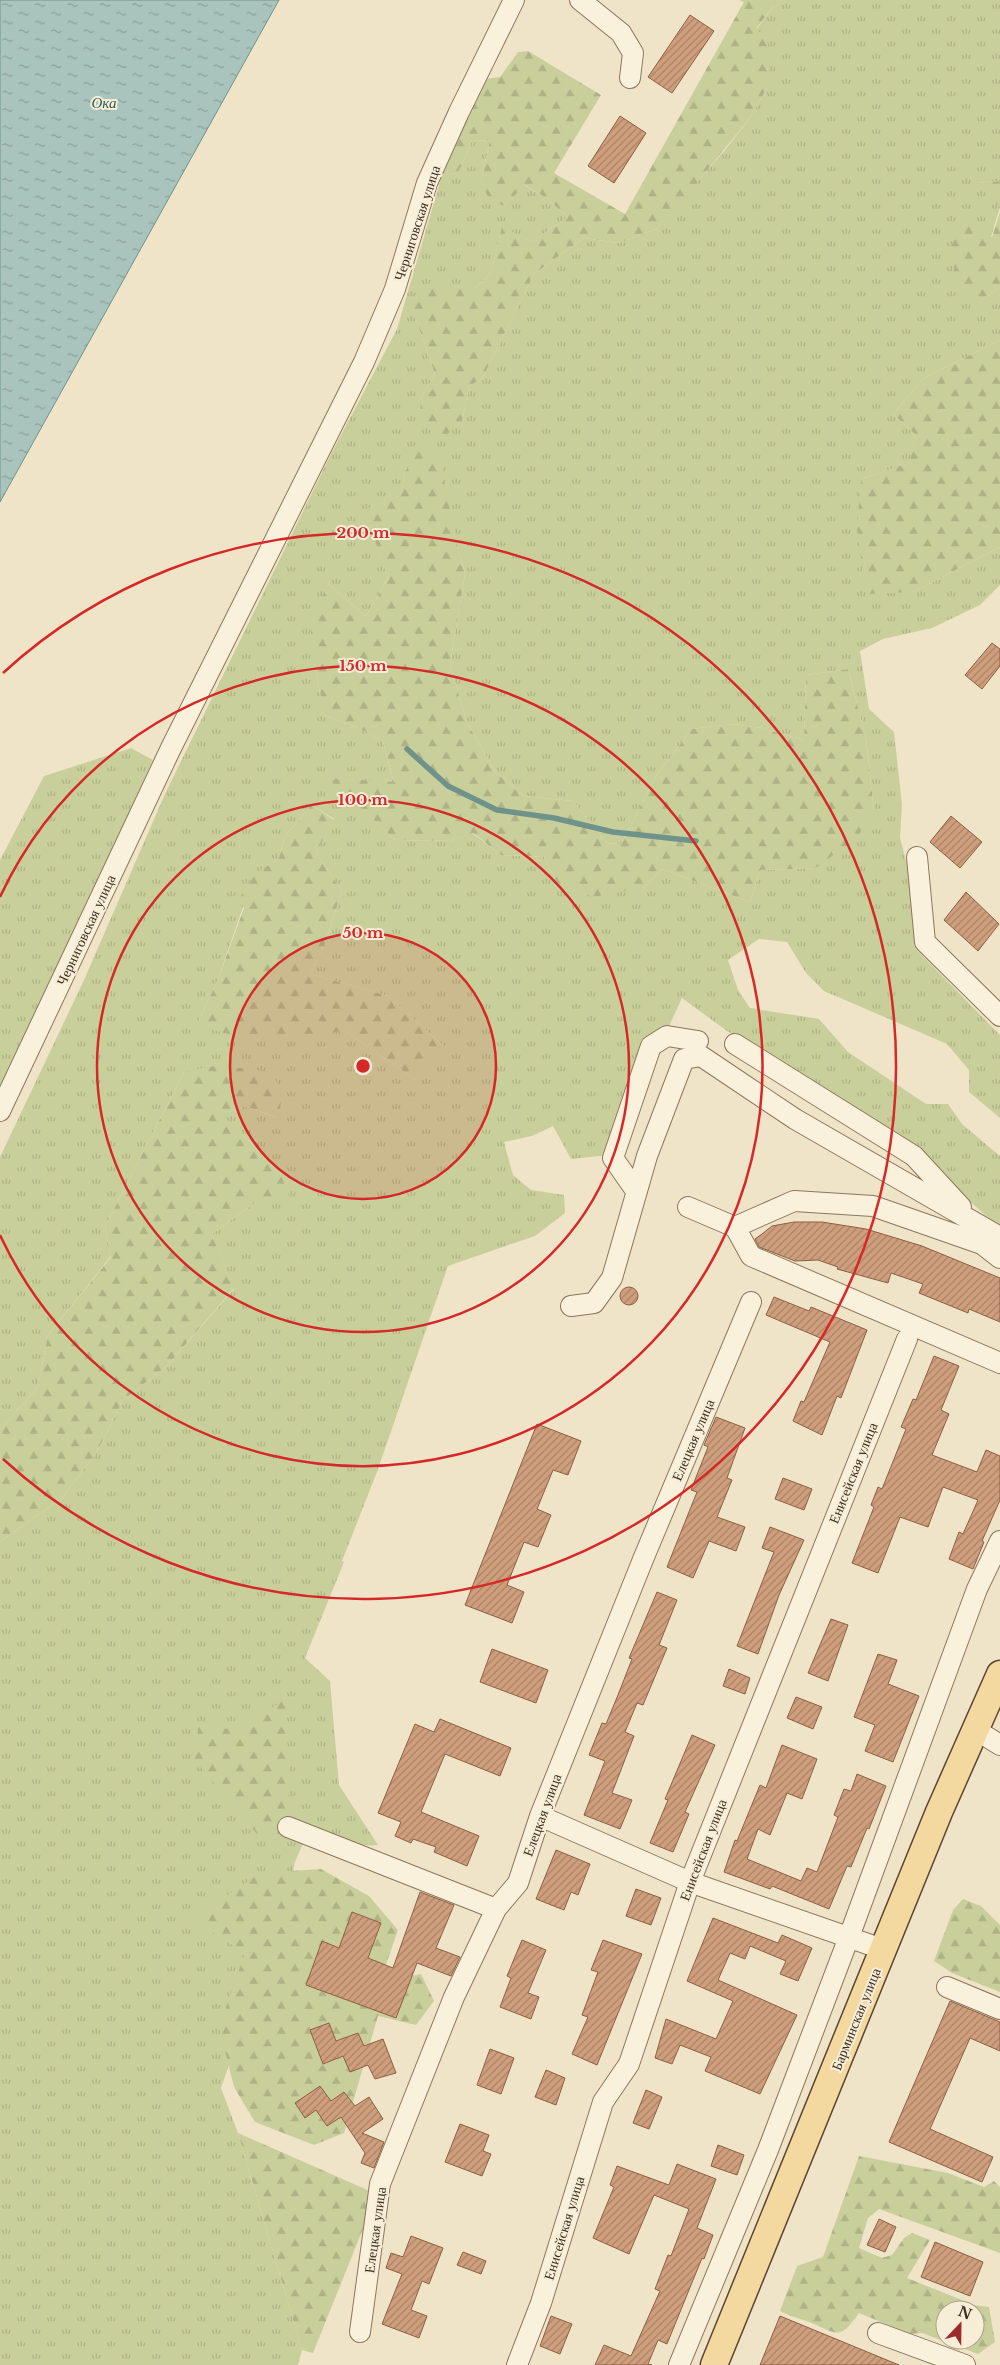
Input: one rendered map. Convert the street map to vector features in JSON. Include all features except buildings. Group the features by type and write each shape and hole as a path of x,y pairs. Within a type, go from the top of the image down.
{"main road":[{"name":"Барминская улица","path":"717,2364 939,1812 1000,1674"}],"street":[{"name":"Черниговская улица","path":"0,1111 171,748 364,362 395,289 427,183 458,112 514,0"},
{"path":"580,0 621,33 633,53 630,78"},
{"path":"917,857 925,942 1000,1016"},
{"path":"636,1191 612,1158 651,1046 667,1036 698,1041"},
{"path":"735,1044 914,1156 973,1221"},
{"path":"571,1306 594,1303 612,1278 647,1156 684,1059 701,1056 795,1119 1000,1237"},
{"path":"734,1227 794,1201 873,1206 982,1244 1000,1258"},
{"path":"688,1207 734,1227 751,1256 1000,1363"},
{"name":"Елецкая улица","path":"360,2332 380,2184 454,1996 496,1909 518,1883 540,1816 648,1548 751,1302"},
{"name":"Енисейская улица","path":"517,2365 541,2303 603,2102 629,2064 690,1882 907,1339"},
{"path":"679,2365 768,2150 849,1937 899,1796 977,1589 1000,1541"},
{"path":"976,1730 1000,1745"},
{"path":"540,1816 690,1882 885,1950"},
{"path":"288,1827 496,1909"},
{"path":"947,1986 1000,2009"},
{"path":"878,2333 965,2365"}],"green space":[{"path":"739,0 778,0 756,29 767,38 770,64 767,88 749,119 682,201 656,229 619,243 584,238 534,274 482,379 469,386 462,422 444,437 422,426 420,400 435,374 413,311 420,284 474,289 491,273 502,226 532,242 568,217 546,198 525,185 504,206 489,199 481,182 490,140 472,141 458,173 442,175 444,156 486,79 500,77 518,52 528,51 601,95 554,173 625,214 744,2"},
{"path":"778,0 1000,0 1000,181 978,183 1000,207 991,237 979,302 1000,287 1000,340 924,378 893,414 916,435 910,463 861,479 913,592 1000,547 1000,585 980,605 932,628 883,639 860,651 869,709 894,732 902,804 900,838 909,872 914,906 915,948 1000,1035 1000,1118 969,1092 969,1070 947,1044 824,991 806,973 787,942 759,939 728,960 738,990 750,1008 819,1019 848,1052 926,1104 948,1104 962,1124 1000,1156 1000,1224 985,1215 909,1146 727,1031 682,998 610,1155 571,1159 553,1126 532,1136 504,1142 513,1175 531,1190 564,1195 565,1213 535,1236 448,1266 377,1472 342,1561 344,1562 305,1658 330,1681 339,1785 378,1845 351,1842 308,1824 305,1839 295,1862 287,1898 221,2088 238,2133 302,2350 298,2365 0,2365 0,1542 62,1498 97,1452 123,1400 167,1366 234,1289 212,1234 257,1201 281,1175 221,1115 244,1106 278,1118 184,1072 105,1227 111,1256 48,1335 38,1387 0,1430 0,1157 84,980 165,794 332,452 397,329 442,175 458,173 472,141 490,140 481,182 504,206 524,185 546,198 568,217 532,242 502,227 491,273 474,289 413,311 435,374 420,400 462,422 469,386 482,379 534,274 584,238 619,243 656,229 725,150 749,119 767,88 756,30","holes":["405,472 454,532 465,574 450,664 467,723 495,771 524,796 573,801 607,843 621,844 656,776 692,729 733,724 761,728 804,740 806,675 848,669 866,738 874,811 815,868 760,870 750,902 662,869 644,887 557,883 544,857 501,855 472,833 450,841 395,840 330,778 394,783 383,742 359,728 321,714 321,697 314,663 328,584 366,616 388,578 365,510 401,495","312,805 334,819 316,853 342,891 325,943 311,974 388,996 446,1048 415,1079 345,1031 301,1034 197,1025 218,979 254,876 279,858 285,836"]},
{"path":"1000,181 1000,207 977,183"},
{"path":"1000,212 1000,287 979,302 958,283 949,247 968,223 992,237"},
{"path":"1000,340 1000,547 913,592 866,594 857,529 861,479 909,463 916,435 893,414 924,378"},
{"path":"422,446 440,456 454,532 465,574 450,664 467,723 495,771 524,796 573,801 607,843 621,844 656,776 692,729 733,724 761,728 804,740 806,675 848,669 866,738 874,811 856,839 815,868 760,870 750,902 662,869 644,887 594,897 557,883 544,857 501,855 473,833 450,841 395,840 329,778 394,782 383,742 359,728 321,714 321,697 314,663 310,622 328,584 366,616 388,578 364,510 401,495 405,472"},
{"path":"131,748 153,760 0,1094 0,860 44,776"},
{"path":"312,805 334,820 316,853 342,891 325,943 311,974 388,996 447,1049 415,1079 345,1031 251,1041 197,1025 218,979 244,908 241,896 254,875 279,858 285,836"},
{"path":"219,1065 270,1072 282,1090 279,1118 244,1106 222,1115 281,1175 290,1199 257,1201 212,1234 234,1288 167,1366 123,1400 97,1452 62,1498 0,1542 0,1430 38,1387 48,1335 111,1257 105,1227 184,1072"},
{"path":"285,1699 290,1790 278,1836 257,1834 194,1759 199,1723 238,1731"},
{"path":"321,1869 369,1896 398,1930 380,1982 421,1974 434,2001 416,2025 378,2016 344,2133 314,2145 255,2122 234,2087 219,2027 245,1953 191,1919 261,1873"},
{"path":"963,1899 981,1906 1000,1925 1000,1992 952,1973 934,1961 953,1910"},
{"path":"238,2133 372,2192 375,2199 313,2353 302,2350"},
{"path":"859,2156 948,2173 984,2187 994,2181 1000,2187 1000,2253 879,2209 868,2218 859,2248 882,2258 892,2255 904,2238 912,2233 930,2240 907,2278 962,2300 935,2300 935,2338 922,2333 910,2334 859,2313 844,2331 835,2332 780,2311 797,2266 823,2257"},
{"path":"985,2306 989,2307 995,2342 985,2349"},
{"path":"967,2350 984,2350 978,2354"}],"water":[{"name":"Ока","path":"0,0 279,0 0,502"}],"waterway":[{"path":"407,749 448,786 497,810 554,818 613,832 696,841"}]}
